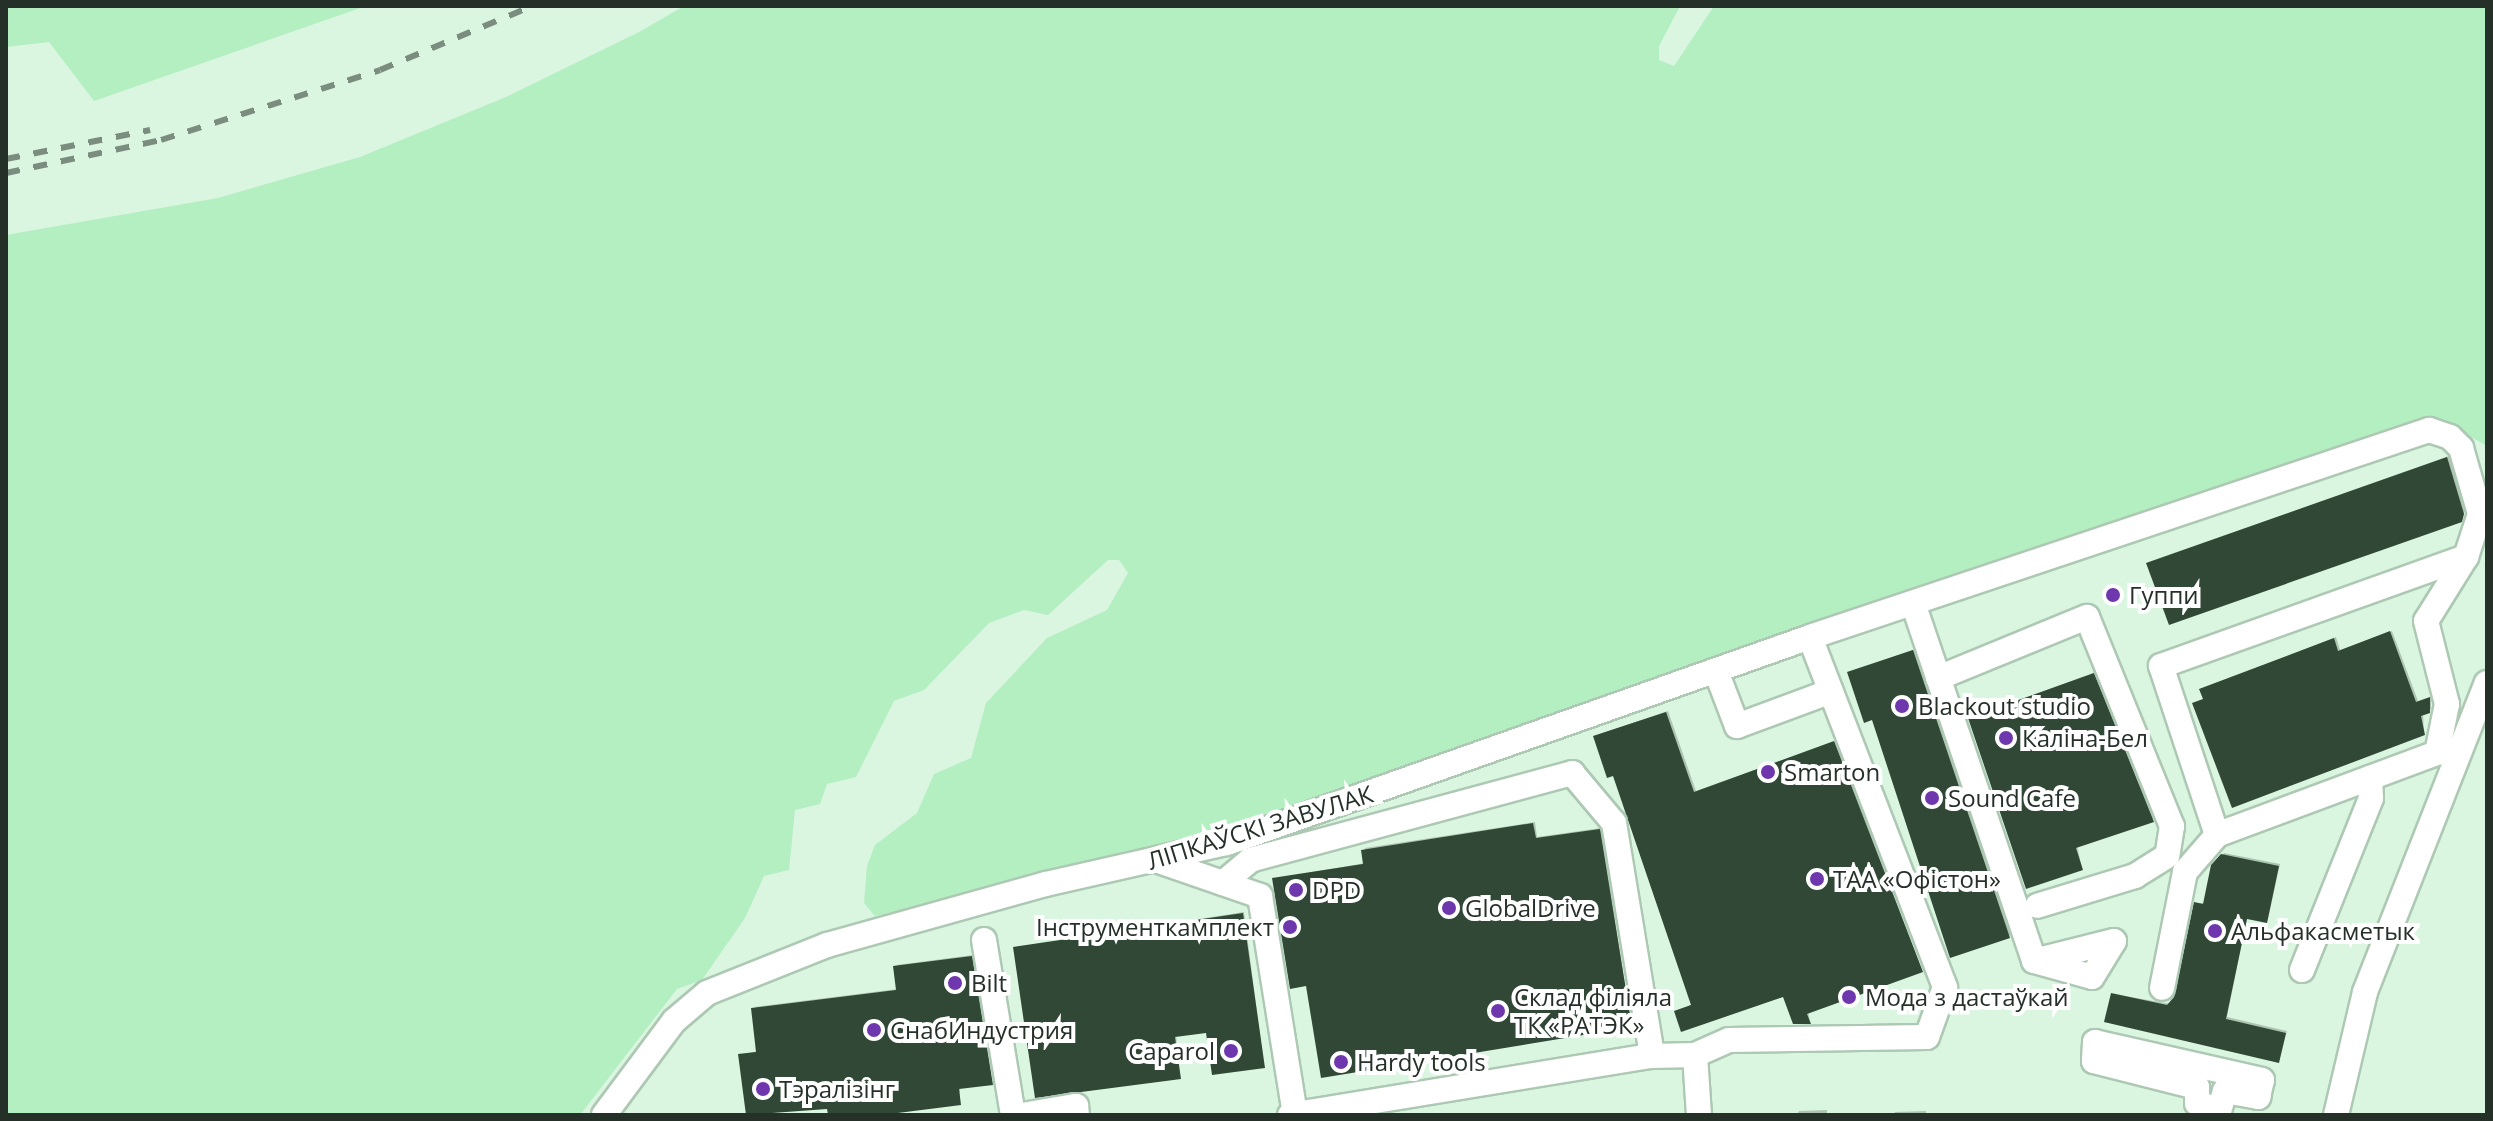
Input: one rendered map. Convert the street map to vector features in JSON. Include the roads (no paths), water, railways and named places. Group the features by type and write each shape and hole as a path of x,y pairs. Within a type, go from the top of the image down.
{"street":[{"name":"ЛІПКАЎСКІ ЗАВУЛАК","path":"604,1115 674,1021 707,993 741,977 827,945 984,901 1159,861 1307,816 1810,637 2429,430 2450,437 2461,448 2480,514 2466,557 2426,621 2447,704 2437,753 2370,778"},
{"path":"2217,835 2161,666 2466,557"},
{"path":"1913,603 2034,961"},
{"path":"1938,678 2087,617 2172,826 2167,856 2135,876 2037,906"},
{"path":"1159,861 1260,896 1293,1115 1652,1056 1695,1055 1729,1040 1927,1037 1945,987 1810,637"},
{"path":"1716,671 1737,726 1831,691"},
{"path":"2336,1115 2365,992 2487,683"},
{"path":"1223,883 1250,860 1572,773 1614,823 1652,1056"},
{"path":"2162,988 2185,872 2217,835 2370,778 2371,798 2302,970"},
{"path":"984,940 1013,1115"},
{"path":"2095,1042 2262,1080 2258,1097 2225,1091 2219,1113 2197,1103 2197,1087 2094,1061 2095,1042"},
{"path":"1695,1055 1699,1115"},
{"path":"1022,1115 1076,1106 1077,1115"}],"railway":[{"path":"6,173 161,140 380,70 532,6"},
{"path":"6,159 150,130"}],"place":[{"name":"Гуппи","path":"2113,595"},
{"name":"Blackout studio","path":"1902,706"},
{"name":"Каліна-Бел","path":"2006,738"},
{"name":"Smarton","path":"1768,772"},
{"name":"Sound Cafe","path":"1932,798"},
{"name":"ТАА «Офістон»","path":"1817,879"},
{"name":"DPD","path":"1296,890"},
{"name":"GlobalDrive","path":"1449,908"},
{"name":"Інструменткамплект","path":"1290,927"},
{"name":"Альфакасметык","path":"2215,931"},
{"name":"Bilt","path":"955,983"},
{"name":"Мода з дастаўкай","path":"1849,997"},
{"name":"Склад філіяла ТК «РАТЭК»","path":"1498,1011"},
{"name":"СнабИндустрия","path":"874,1030"},
{"name":"Caparol","path":"1231,1051"},
{"name":"Hardy tools","path":"1341,1062"},
{"name":"Тэралізінг","path":"763,1089"}]}
